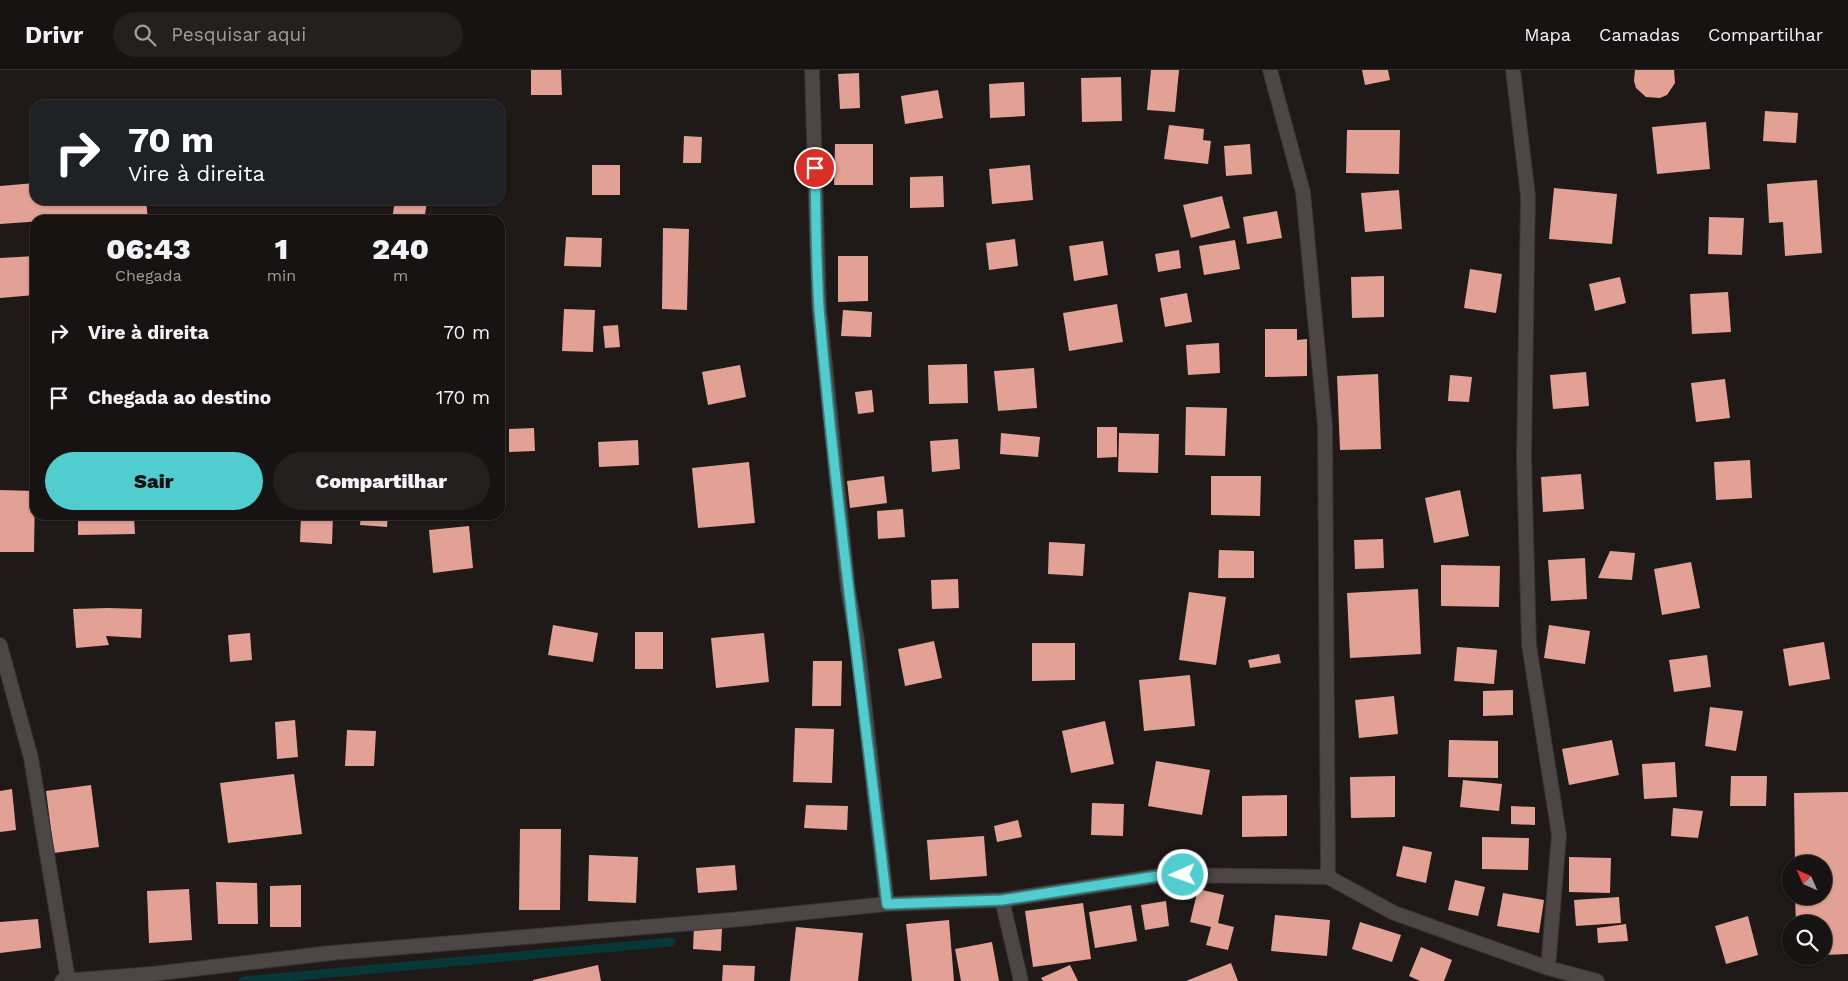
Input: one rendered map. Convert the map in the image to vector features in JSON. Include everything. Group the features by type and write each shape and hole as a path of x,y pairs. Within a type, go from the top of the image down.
{"street":[{"path":"812,70 819,306 848,589 856,640 887,904"},
{"path":"1270,70 1302,192 1325,426 1328,877"},
{"path":"1512,70 1528,196 1524,458 1529,645 1559,835 1548,968"},
{"path":"0,645 31,758 65,980 152,974 331,953 721,921 887,904 1002,900 1165,875 1328,877 1394,913 1548,968 1597,981"},
{"path":"1002,900 1021,981"}],"building":[{"path":"531,70 561,70 562,95 531,95"},
{"path":"1151,70 1179,70 1175,112 1147,110"},
{"path":"1362,70 1388,70 1390,80 1365,85"},
{"path":"1635,70 1674,70 1675,83 1667,95 1660,98 1646,97 1636,88 1634,81"},
{"path":"859,73 860,108 840,109 838,74"},
{"path":"1121,77 1122,121 1082,122 1081,78"},
{"path":"1024,82 1025,116 990,118 989,84"},
{"path":"938,90 943,118 905,124 901,96"},
{"path":"1765,111 1798,113 1796,143 1763,141"},
{"path":"1706,122 1710,169 1657,174 1652,127"},
{"path":"1169,125 1204,129 1203,140 1211,141 1208,164 1164,159"},
{"path":"1347,130 1400,130 1399,174 1346,173"},
{"path":"684,136 702,137 701,163 683,163"},
{"path":"835,144 873,144 873,185 834,185"},
{"path":"1250,144 1252,174 1226,176 1224,146"},
{"path":"592,165 620,165 620,195 592,195"},
{"path":"1030,165 1033,200 992,204 989,169"},
{"path":"943,176 944,207 910,208 910,177"},
{"path":"1817,180 1822,253 1785,256 1783,222 1769,223 1767,184"},
{"path":"30,183 30,205 146,205 148,215 30,215 30,222 0,224 0,186"},
{"path":"1554,188 1617,194 1612,244 1549,239"},
{"path":"1399,190 1402,229 1365,232 1361,193"},
{"path":"1222,196 1230,228 1191,238 1183,205"},
{"path":"394,205 426,205 425,215 393,215"},
{"path":"1277,211 1282,238 1247,244 1243,217"},
{"path":"1709,217 1744,218 1742,255 1708,254"},
{"path":"663,228 689,229 687,310 662,309"},
{"path":"566,237 602,238 601,267 564,266"},
{"path":"1015,239 1018,266 989,270 986,243"},
{"path":"1235,240 1240,269 1204,275 1199,246"},
{"path":"1103,241 1108,275 1074,281 1069,246"},
{"path":"1179,250 1181,268 1158,272 1155,254"},
{"path":"30,256 30,295 0,298 0,258"},
{"path":"838,256 868,256 868,301 838,302"},
{"path":"1470,269 1502,274 1496,313 1464,308"},
{"path":"1384,276 1384,317 1352,318 1351,277"},
{"path":"1620,277 1626,303 1595,311 1589,284"},
{"path":"1728,292 1731,332 1692,334 1690,294"},
{"path":"1187,293 1192,322 1165,327 1160,298"},
{"path":"1117,304 1123,342 1069,351 1063,313"},
{"path":"564,309 595,310 593,352 562,351"},
{"path":"843,310 872,312 871,337 841,336"},
{"path":"618,325 620,347 605,348 603,326"},
{"path":"1265,329 1297,329 1297,340 1307,339 1307,376 1265,377"},
{"path":"1219,343 1220,373 1188,375 1186,345"},
{"path":"967,364 968,403 929,404 928,365"},
{"path":"740,365 746,397 708,405 702,372"},
{"path":"1034,368 1037,408 998,411 994,371"},
{"path":"1586,372 1589,406 1553,409 1550,375"},
{"path":"1378,374 1381,449 1340,450 1337,376"},
{"path":"1450,375 1472,377 1469,402 1448,401"},
{"path":"1725,379 1730,418 1696,422 1691,383"},
{"path":"872,390 874,412 858,414 855,392"},
{"path":"1186,407 1227,408 1225,456 1185,455"},
{"path":"1097,427 1117,427 1117,457 1097,458"},
{"path":"534,428 535,451 509,452 509,429"},
{"path":"1001,433 1040,437 1038,457 1000,454"},
{"path":"1119,433 1159,434 1158,473 1118,472"},
{"path":"958,439 960,469 932,472 930,441"},
{"path":"638,440 639,465 599,467 598,442"},
{"path":"1750,460 1752,498 1716,500 1714,462"},
{"path":"749,462 755,523 698,528 692,468"},
{"path":"1581,474 1584,509 1543,512 1541,477"},
{"path":"884,476 887,503 850,508 847,481"},
{"path":"1211,476 1261,476 1260,516 1211,515"},
{"path":"0,490 30,491 30,520 35,520 34,552 0,552"},
{"path":"1460,490 1469,536 1434,543 1425,498"},
{"path":"903,509 905,537 878,539 877,511"},
{"path":"78,520 134,520 135,534 78,535"},
{"path":"301,520 333,520 332,544 300,542"},
{"path":"360,520 388,520 387,527 360,525"},
{"path":"469,526 473,568 433,573 429,530"},
{"path":"1383,539 1384,568 1355,569 1354,540"},
{"path":"1049,542 1085,544 1083,576 1048,574"},
{"path":"1219,550 1254,551 1254,578 1218,578"},
{"path":"1610,551 1635,553 1632,580 1598,578"},
{"path":"1585,558 1587,599 1551,601 1548,560"},
{"path":"1691,562 1700,608 1662,615 1654,569"},
{"path":"1441,565 1500,566 1499,607 1441,606"},
{"path":"958,579 959,608 932,609 931,580"},
{"path":"1418,589 1421,654 1350,658 1347,593"},
{"path":"1189,592 1226,597 1216,665 1179,660"},
{"path":"73,609 142,609 141,638 106,636 109,645 76,648"},
{"path":"553,625 598,633 593,662 548,655"},
{"path":"1549,625 1590,631 1585,664 1544,658"},
{"path":"635,632 663,632 663,669 635,669"},
{"path":"250,633 252,660 230,662 228,635"},
{"path":"764,633 769,682 716,688 711,638"},
{"path":"934,641 942,678 905,686 898,649"},
{"path":"1824,642 1830,679 1789,686 1783,649"},
{"path":"1032,643 1075,643 1075,680 1032,681"},
{"path":"1457,647 1497,650 1494,684 1454,681"},
{"path":"1279,654 1281,663 1250,668 1248,660"},
{"path":"1707,655 1711,687 1674,692 1669,660"},
{"path":"813,661 842,661 841,706 812,706"},
{"path":"1190,675 1195,726 1144,731 1139,680"},
{"path":"1513,690 1513,715 1483,716 1483,691"},
{"path":"1394,696 1398,734 1359,738 1355,700"},
{"path":"1710,707 1743,711 1736,751 1705,746"},
{"path":"295,720 298,757 277,759 275,722"},
{"path":"1105,721 1114,764 1071,773 1062,731"},
{"path":"795,728 834,729 832,783 793,782"},
{"path":"347,730 376,731 374,766 345,766"},
{"path":"1449,740 1498,741 1498,778 1448,777"},
{"path":"1612,740 1619,775 1569,785 1562,749"},
{"path":"1156,761 1210,770 1202,815 1148,806"},
{"path":"1675,762 1677,797 1644,799 1642,764"},
{"path":"294,774 302,834 228,843 220,783"},
{"path":"1395,776 1395,817 1351,818 1350,777"},
{"path":"1731,776 1767,776 1766,806 1730,806"},
{"path":"1463,780 1502,784 1499,811 1460,807"},
{"path":"91,785 99,847 54,853 46,791"},
{"path":"12,789 16,830 0,832 0,791"},
{"path":"1848,792 1848,954 1832,955 1832,915 1796,915 1795,905 1832,905 1832,855 1795,855 1794,793"},
{"path":"1287,795 1287,836 1242,837 1242,796"},
{"path":"1092,803 1124,804 1123,836 1091,835"},
{"path":"806,805 848,806 847,830 804,828"},
{"path":"1511,806 1535,807 1535,825 1511,824"},
{"path":"1673,808 1703,811 1698,838 1671,836"},
{"path":"1018,820 1022,837 997,842 994,826"},
{"path":"520,829 561,829 560,910 519,910"},
{"path":"984,836 987,876 930,880 927,840"},
{"path":"1482,837 1529,838 1528,870 1482,869"},
{"path":"1403,846 1432,852 1426,883 1396,876"},
{"path":"589,855 638,857 636,903 588,901"},
{"path":"1569,857 1611,858 1610,893 1569,892"},
{"path":"735,865 737,890 698,893 696,868"},
{"path":"1455,880 1485,887 1478,916 1448,910"},
{"path":"216,882 257,883 258,924 218,924"},
{"path":"301,885 301,927 270,927 270,886"},
{"path":"189,889 192,940 149,943 147,891"},
{"path":"1198,889 1224,895 1218,923 1234,927 1228,950 1206,945 1211,927 1190,922"},
{"path":"1503,893 1544,900 1539,933 1497,926"},
{"path":"1619,897 1621,923 1576,926 1574,900"},
{"path":"1166,901 1169,926 1145,930 1141,905"},
{"path":"1083,903 1091,959 1033,967 1025,911"},
{"path":"1131,905 1137,941 1095,948 1089,912"},
{"path":"1275,915 1330,920 1327,956 1271,951"},
{"path":"1748,916 1758,955 1726,964 1715,926"},
{"path":"38,919 41,948 0,953 0,922"},
{"path":"949,920 954,981 912,981 906,924"},
{"path":"1360,922 1401,935 1392,962 1352,949"},
{"path":"1626,924 1628,941 1598,943 1597,928"},
{"path":"694,926 722,928 721,951 693,949"},
{"path":"796,927 863,933 858,981 790,981"},
{"path":"992,942 999,981 961,981 955,949"},
{"path":"1421,947 1452,960 1444,981 1420,981 1409,976"},
{"path":"1231,963 1238,981 1186,981"},
{"path":"598,965 601,981 533,981 533,980"},
{"path":"723,965 755,966 754,981 722,981"},
{"path":"1070,965 1078,981 1043,981 1041,978"}],"waterway":[{"path":"243,981 671,942"}],"route":[{"path":"815,168 819,306 848,589 856,640 887,904 1002,900 1165,875 1183,875"}]}
